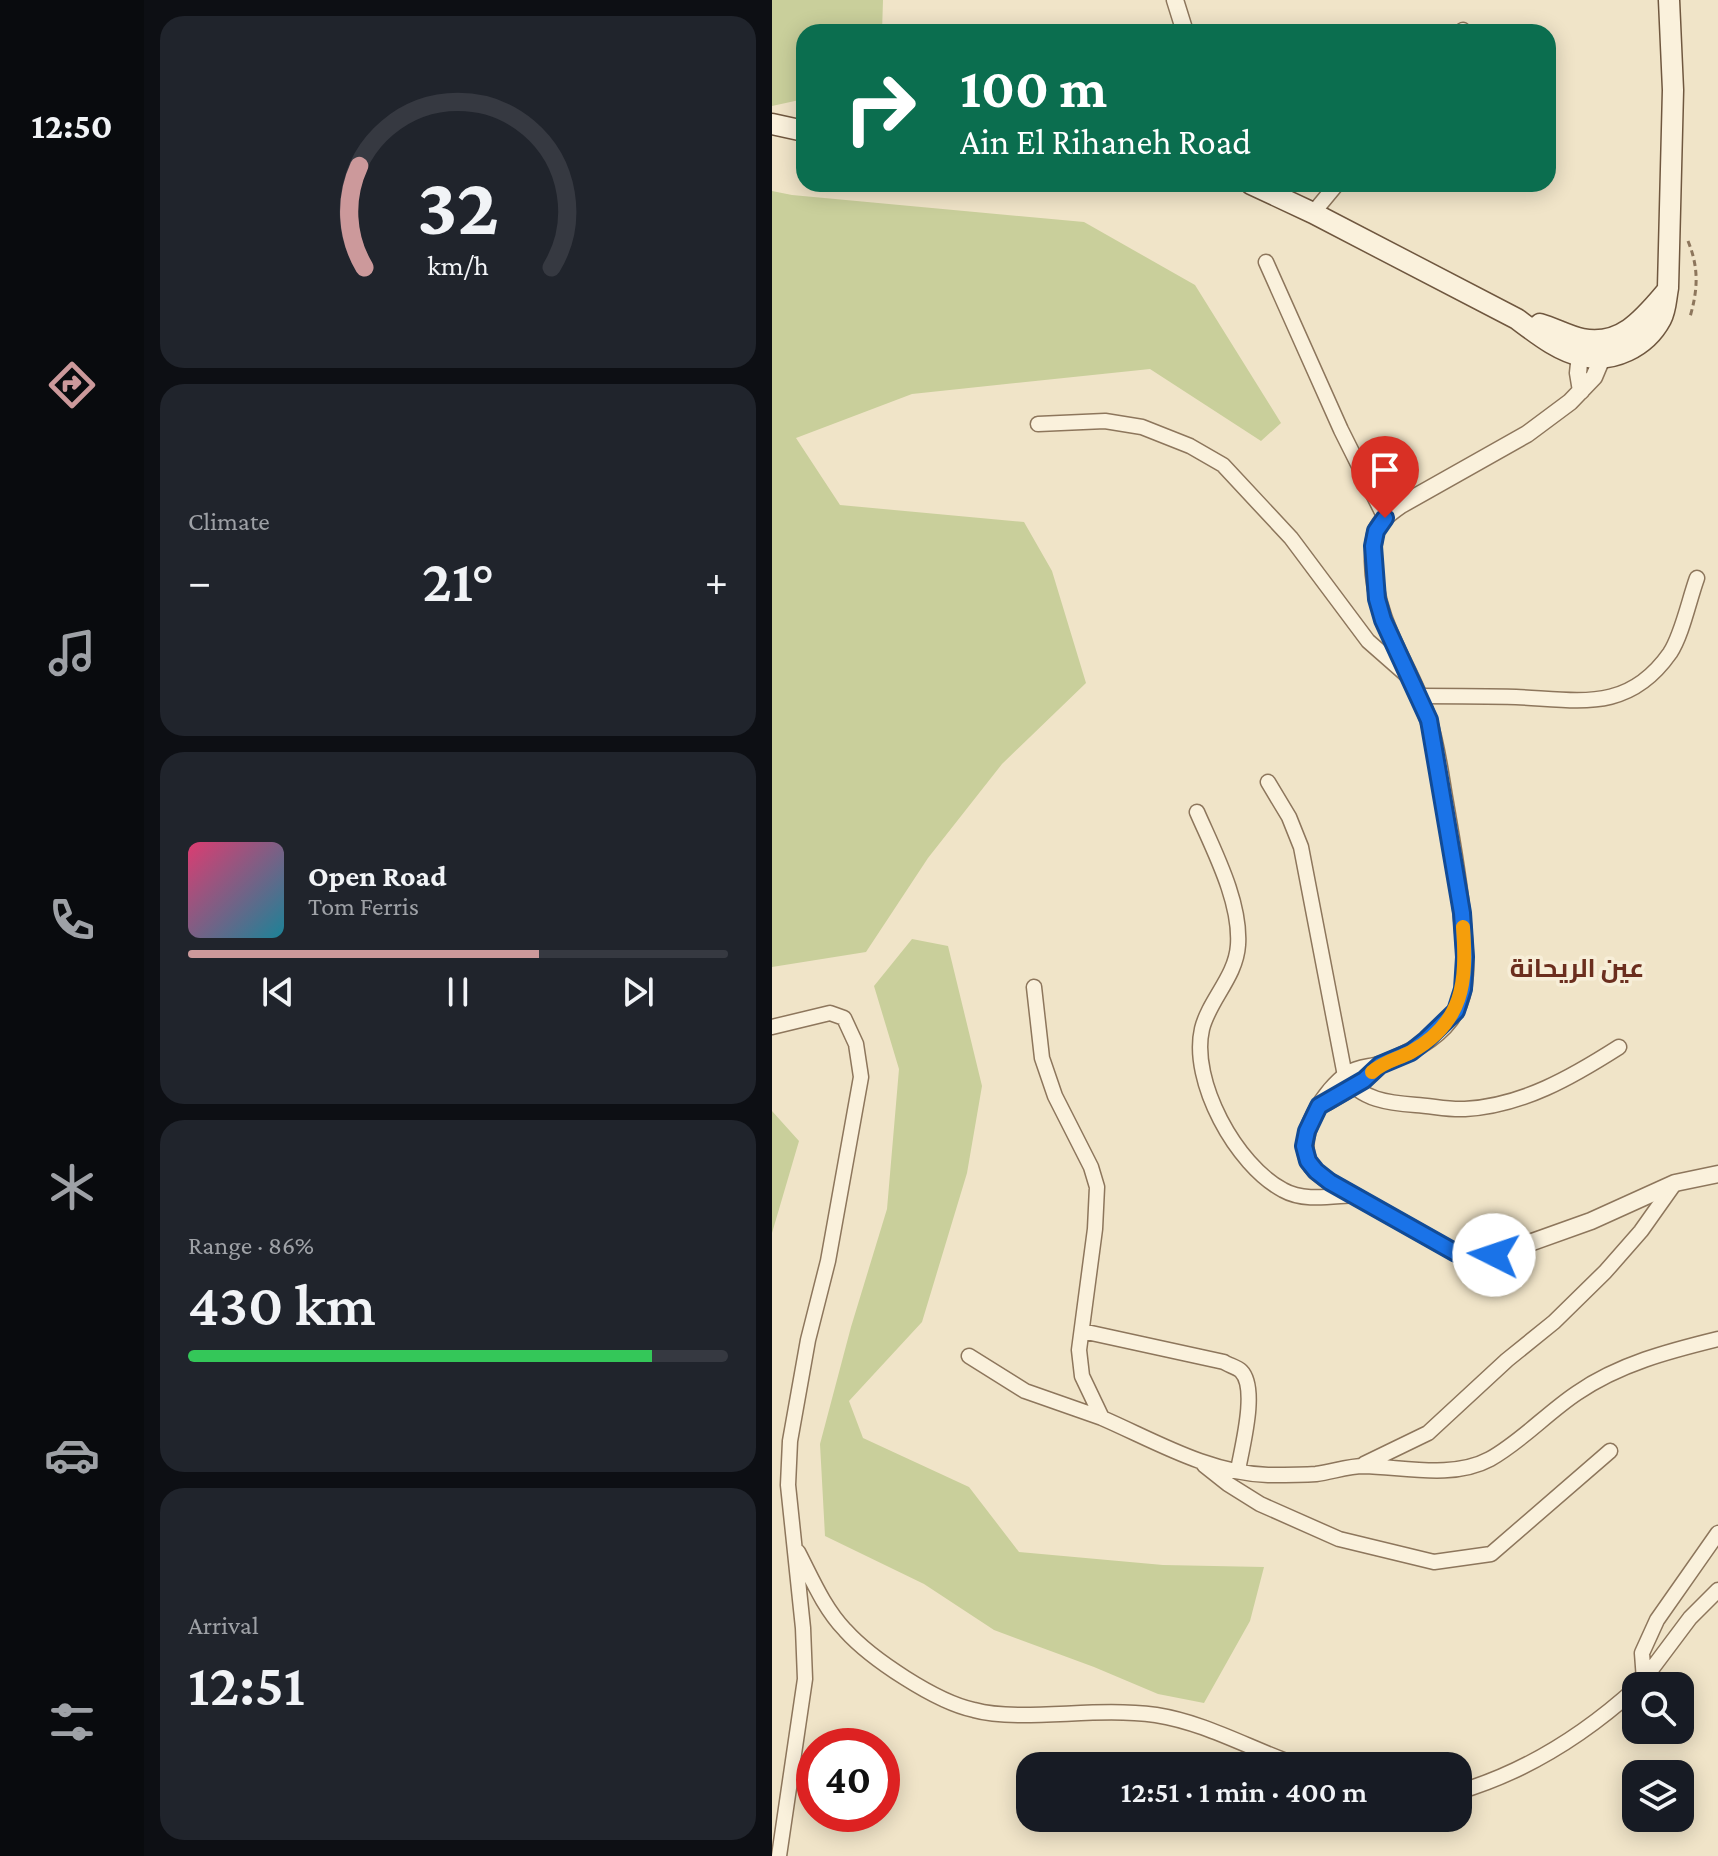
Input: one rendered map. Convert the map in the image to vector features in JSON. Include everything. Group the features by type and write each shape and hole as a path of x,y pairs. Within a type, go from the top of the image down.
{"main road":[{"path":"1276,192 1517,319 1543,338 1592,348 1631,350 1648,337 1663,316 1668,288 1673,90 1669,0"},
{"path":"772,124 796,129"}],"street":[{"path":"1178,2 1183,24"},
{"path":"1313,213 1330,192"},
{"path":"1266,262 1341,430 1385,518"},
{"path":"1592,348 1578,373 1581,391 1527,434 1401,505 1385,518 1376,531 1373,546 1377,599 1383,620 1429,720 1453,854 1465,957 1463,989 1456,1011 1411,1052 1354,1078 1319,1106 1307,1131 1304,1146 1308,1161 1316,1171 1456,1253 1469,1256 1494,1255 1602,1216 1675,1183 1718,1174"},
{"path":"1038,424 1105,421 1142,427 1190,446 1223,465 1291,538 1368,641 1410,677"},
{"path":"1418,696 1519,697 1575,702 1604,700 1631,690 1654,672 1672,650 1697,578"},
{"path":"1268,782 1289,817 1301,847 1341,1054 1354,1078 1380,1101 1444,1110 1469,1109 1539,1092 1573,1076 1619,1047"},
{"path":"1197,812 1230,889 1238,945 1233,967 1203,1025 1199,1044 1205,1080 1225,1132 1262,1174 1284,1191 1312,1198 1355,1195"},
{"path":"1034,987 1042,1058 1055,1096 1091,1167 1097,1187 1095,1229 1079,1350 1082,1376 1102,1418"},
{"path":"772,1027 830,1013 844,1018 856,1044 861,1077 828,1261 808,1340 790,1441 788,1485 803,1628 805,1679 779,1856"},
{"path":"1360,1466 1428,1433 1507,1360 1554,1322 1641,1231 1675,1183"},
{"path":"1082,1331 1224,1362 1242,1371 1249,1403 1238,1470"},
{"path":"969,1356 1025,1391 1102,1418 1201,1462 1265,1475 1316,1474 1360,1466 1428,1470 1461,1468 1488,1460 1577,1393 1605,1376 1648,1358 1718,1339"},
{"path":"1201,1462 1260,1504 1339,1539 1434,1562 1491,1554 1610,1451"},
{"path":"1640,1672 1642,1653 1657,1620 1718,1533"},
{"path":"794,1545 823,1600 845,1631 902,1675 938,1696 973,1710 1020,1715 1124,1711 1160,1716 1199,1726 1265,1752"},
{"path":"1649,1672 1690,1618 1718,1590"},
{"path":"1472,1787 1514,1772 1577,1737 1622,1699"}],"path":[{"path":"1671,209 1685,233 1697,268 1698,283 1690,317"}],"green space":[{"path":"772,0 883,0 882,24 796,24 796,101 772,106"},
{"path":"772,191 1084,222 1195,285 1281,423 1261,441 1150,369 912,394 796,438 840,505 1024,522 1052,571 1086,683 1002,764 928,858 866,952 772,967"},
{"path":"912,939 948,946 982,1086 967,1173 922,1322 849,1401 863,1438 969,1487 1019,1552 1163,1565 1264,1567 1250,1621 1204,1703 1158,1694 994,1630 924,1584 825,1536 820,1444 887,1209 899,1069 874,986"},
{"path":"772,1111 799,1141 772,1233"}],"slow traffic":[{"path":"1372,1072 1380,1065 1411,1052 1456,1011 1463,989 1463,927"}],"district":[{"name":"عين الريحانة","path":"1577,968"}],"route":[{"path":"1385,518 1376,531 1373,546 1377,599 1383,620 1429,720 1462,913 1465,957 1463,989 1456,1011 1426,1040 1411,1052 1380,1065 1353,1088 1319,1106 1307,1131 1304,1146 1308,1161 1330,1182 1456,1253 1494,1255"}]}
